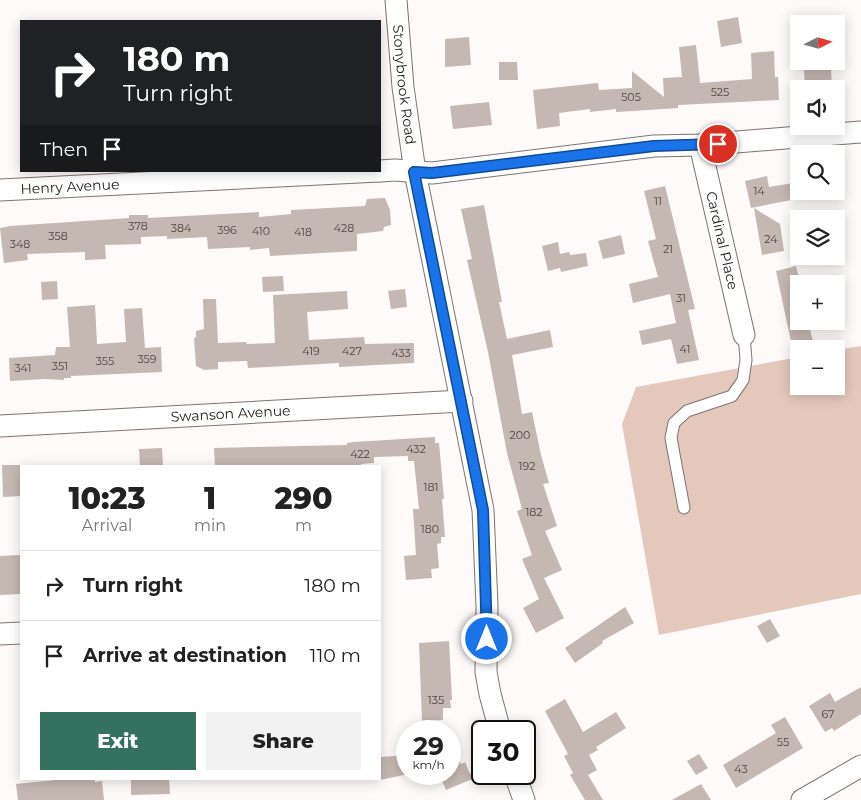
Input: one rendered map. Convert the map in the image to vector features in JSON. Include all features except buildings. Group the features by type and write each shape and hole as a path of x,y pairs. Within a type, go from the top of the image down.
{"street":[{"name":"Stonybrook Road","path":"396,0 403,86 414,172 483,510 487,606 486,672 497,720"},
{"name":"Henry Avenue","path":"381,171 432,173 654,146 700,145 861,132"},
{"name":"Cardinal Place","path":"700,145 744,335"},
{"name":"Henry Avenue","path":"0,190 359,172"},
{"name":"Swanson Avenue","path":"0,426 462,401"},
{"path":"0,634 20,633"},
{"path":"802,800 861,766"},
{"path":"519,785 524,800"}],"lane":[{"path":"684,508 671,438 674,423 687,411 732,396 743,380 746,360 744,335"}],"shaded area":[{"path":"861,346 861,594 659,635 622,424 636,387 790,359 790,395 845,395 845,349"}],"route":[{"path":"487,639 483,510 414,172 432,173 654,146 718,144"}]}
